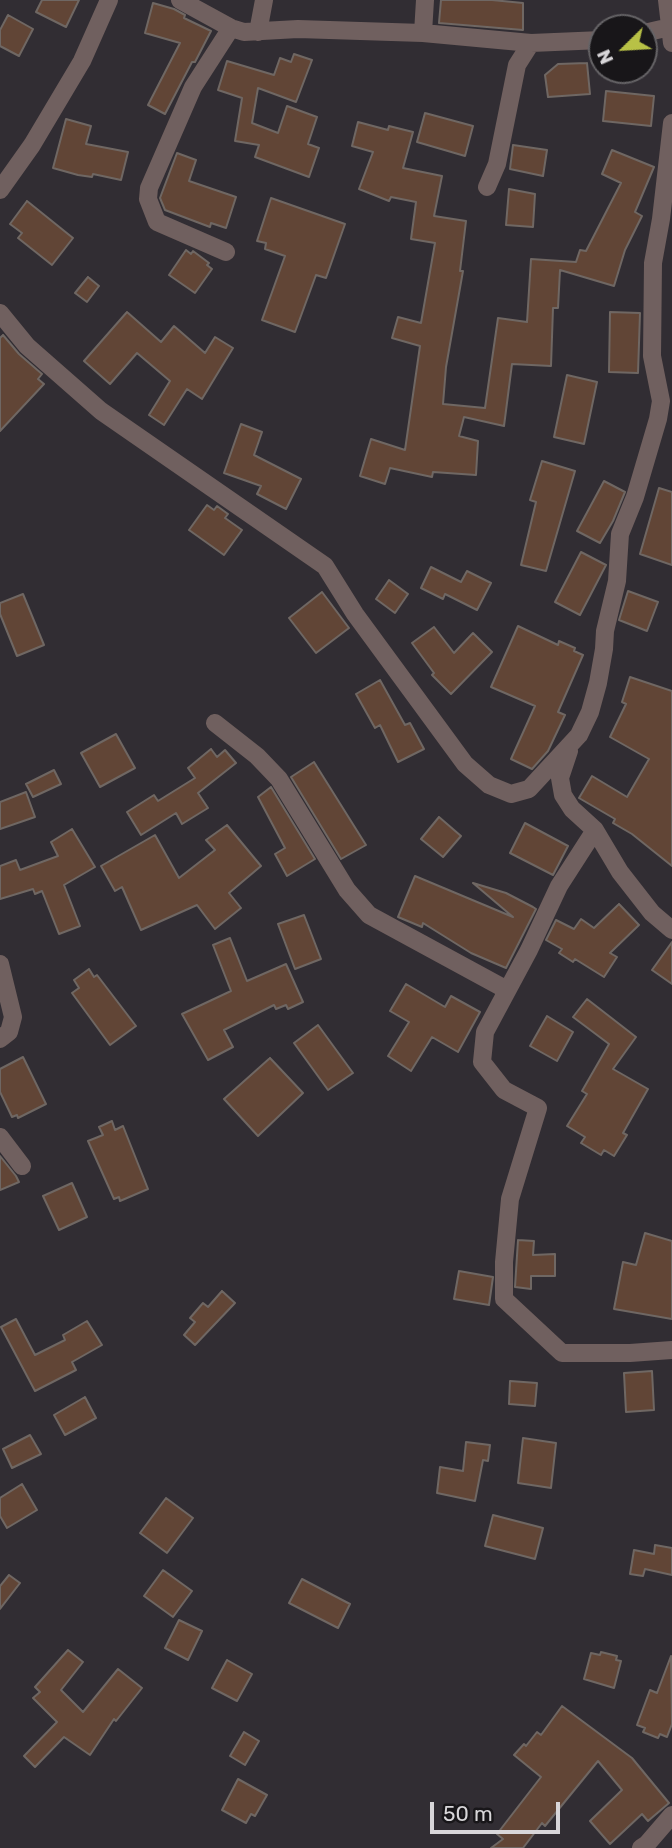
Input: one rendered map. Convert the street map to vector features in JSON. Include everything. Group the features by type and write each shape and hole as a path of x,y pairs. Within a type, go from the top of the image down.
{"street":[{"path":"0,190 32,145 82,61 109,0"},
{"path":"180,0 231,28 244,32 298,29 423,33 531,43 588,41"},
{"path":"258,32 264,0"},
{"path":"423,33 425,0"},
{"path":"667,0 671,35"},
{"path":"226,252 156,222 148,199 149,188 193,87 231,28"},
{"path":"487,187 497,164 517,65 531,43"},
{"path":"0,313 27,346 101,411 324,566 355,614 465,764 489,785 511,794 529,789 579,735 590,712 617,581 620,534 635,497 662,401 652,356 653,263 672,123"},
{"path":"215,723 257,756 279,779 347,890 369,915 507,990"},
{"path":"573,742 560,778 563,795 572,809 595,830 620,872 652,913 672,930"},
{"path":"595,830 559,886 529,950 485,1032 482,1062 505,1090 538,1108 510,1199 504,1262 504,1299 562,1353 672,1350"},
{"path":"0,964 13,1017 9,1032 0,1039"},
{"path":"0,1137 22,1166"},
{"path":"646,1847 672,1815"}],"building":[{"path":"42,0 79,0 66,27 36,12"},
{"path":"441,0 523,3 523,30 439,23"},
{"path":"153,3 174,9 185,15 184,18 211,31 165,114 148,105 180,43 145,33"},
{"path":"8,15 33,29 19,56 0,46 0,30"},
{"path":"294,54 312,60 296,102 258,88 252,123 278,133 287,106 317,117 308,144 319,148 309,177 255,157 259,145 235,141 242,98 218,90 227,61 274,75 280,58 291,62"},
{"path":"587,63 590,94 548,97 545,75 558,64"},
{"path":"606,91 654,96 651,126 603,121"},
{"path":"425,113 473,126 465,156 417,142"},
{"path":"66,119 91,126 86,144 128,152 121,180 93,174 92,177 78,175 53,168"},
{"path":"358,122 388,130 389,126 413,132 403,168 442,176 434,216 466,221 460,271 463,271 446,367 443,404 485,408 498,318 527,322 531,259 576,262 580,250 586,251 621,183 602,174 612,150 654,167 635,212 642,216 625,250 614,286 560,270 558,308 553,308 551,366 512,364 504,426 464,417 459,436 478,441 476,475 433,472 432,477 390,468 385,484 360,476 371,439 405,450 420,346 392,338 398,317 421,323 435,243 411,239 416,202 391,197 389,201 359,189 373,152 352,146"},
{"path":"513,145 547,150 543,176 510,169"},
{"path":"177,153 196,160 189,181 236,197 226,228 211,223 210,227 165,210 160,198"},
{"path":"509,189 535,194 533,227 506,225"},
{"path":"271,198 345,224 326,278 316,275 295,332 262,320 285,256 265,249 266,243 257,241"},
{"path":"27,201 73,238 52,265 18,238 22,233 10,224"},
{"path":"186,250 191,254 193,251 209,263 207,265 212,269 195,293 169,275"},
{"path":"88,277 99,286 87,302 75,293"},
{"path":"127,312 161,342 174,326 205,353 215,337 233,348 202,399 187,389 164,425 149,415 170,381 137,353 110,384 84,361"},
{"path":"610,312 640,313 638,373 609,372"},
{"path":"3,335 19,354 42,374 38,379 44,384 0,431 0,338"},
{"path":"567,375 597,382 584,444 554,437"},
{"path":"241,424 262,432 254,455 301,479 286,509 257,494 261,486 224,473"},
{"path":"542,461 575,471 546,571 521,565 536,502 530,500"},
{"path":"604,481 625,492 600,543 577,531"},
{"path":"659,488 672,492 672,565 640,554"},
{"path":"207,505 214,510 217,506 228,514 225,518 242,530 224,555 189,530"},
{"path":"581,552 606,565 580,615 555,602"},
{"path":"431,567 461,582 467,571 491,583 477,610 445,594 443,599 421,588"},
{"path":"389,580 408,594 395,613 376,599"},
{"path":"628,591 658,602 647,631 619,620"},
{"path":"322,592 349,628 316,653 289,618"},
{"path":"23,594 44,645 17,656 0,614 0,603"},
{"path":"518,626 558,645 559,641 575,648 574,651 583,655 558,712 565,715 548,751 532,769 511,759 535,706 491,687"},
{"path":"434,627 454,653 473,633 492,652 451,694 432,675 434,673 412,643"},
{"path":"630,677 672,691 672,866 632,834 613,823 615,819 579,798 592,776 627,797 649,759 610,737 626,704 622,702"},
{"path":"380,680 405,725 410,723 424,749 398,762 380,725 375,728 356,694"},
{"path":"116,734 135,768 100,787 81,753"},
{"path":"211,749 217,757 225,750 236,763 198,793 208,808 182,824 176,813 141,835 127,812 154,795 158,801 195,778 188,768"},
{"path":"314,762 366,845 341,859 291,777"},
{"path":"54,770 61,784 33,797 26,784"},
{"path":"271,787 315,859 287,876 275,854 285,848 258,797"},
{"path":"26,792 35,817 0,829 0,802"},
{"path":"439,817 461,836 443,857 421,839"},
{"path":"525,823 568,846 553,875 510,853"},
{"path":"227,825 261,866 229,893 241,908 215,929 197,905 141,930 122,887 115,891 101,866 155,835 179,878 215,850 206,840"},
{"path":"72,829 95,867 64,885 80,926 59,934 42,891 35,894 33,889 0,899 0,866 16,860 20,870 58,856 51,842"},
{"path":"415,876 513,917 473,883 506,893 536,909 506,968 471,953 423,923 422,927 398,917"},
{"path":"619,904 639,925 610,953 617,957 604,977 575,959 573,962 559,953 562,949 546,940 556,920 574,929 581,919 594,928"},
{"path":"304,915 321,959 295,969 278,924"},
{"path":"230,938 247,981 286,964 303,1002 288,1009 286,1005 276,1009 274,1005 224,1030 233,1047 208,1060 182,1014 231,991 213,945"},
{"path":"672,942 672,984 652,970"},
{"path":"89,969 94,977 97,975 136,1026 110,1045 72,993 79,988 74,980"},
{"path":"406,984 445,1007 451,996 480,1012 458,1052 432,1037 411,1071 388,1056 409,1022 390,1011"},
{"path":"587,999 636,1037 613,1069 648,1089 623,1133 627,1135 614,1156 604,1150 601,1155 581,1143 585,1137 567,1126 587,1094 582,1091 609,1044 573,1017"},
{"path":"547,1016 573,1032 557,1061 530,1046"},
{"path":"318,1025 353,1073 328,1090 294,1043"},
{"path":"23,1057 46,1104 18,1118 17,1115 12,1117 0,1092 0,1069"},
{"path":"270,1058 303,1093 258,1136 224,1099"},
{"path":"112,1121 115,1130 123,1126 148,1189 120,1201 119,1197 114,1199 88,1141 103,1135 99,1127"},
{"path":"0,1156 19,1182 0,1190"},
{"path":"72,1183 87,1217 59,1230 43,1196"},
{"path":"645,1233 672,1241 672,1319 614,1309 623,1262 636,1265"},
{"path":"518,1240 534,1241 533,1255 555,1254 555,1276 531,1276 531,1289 515,1287"},
{"path":"459,1271 493,1277 489,1305 454,1299"},
{"path":"222,1291 235,1303 195,1345 184,1335 195,1322 190,1318 203,1303 208,1307"},
{"path":"16,1319 35,1355 65,1340 63,1335 87,1321 102,1345 72,1362 76,1370 35,1391 1,1327"},
{"path":"652,1371 654,1410 626,1412 624,1373"},
{"path":"510,1381 537,1383 535,1406 509,1404"},
{"path":"85,1397 96,1418 65,1435 54,1415"},
{"path":"30,1435 41,1454 12,1468 3,1449"},
{"path":"523,1438 556,1443 551,1488 518,1483"},
{"path":"466,1442 490,1445 488,1461 483,1460 475,1501 437,1493 440,1467 463,1471"},
{"path":"22,1484 37,1510 7,1528 0,1516 0,1498"},
{"path":"166,1498 193,1518 167,1553 140,1533"},
{"path":"493,1515 543,1528 535,1559 485,1546"},
{"path":"655,1545 672,1548 672,1575 645,1569 643,1576 630,1574 634,1550 654,1554"},
{"path":"163,1570 192,1591 173,1617 144,1596"},
{"path":"9,1575 20,1583 0,1609 0,1586"},
{"path":"302,1579 350,1604 338,1628 289,1603"},
{"path":"179,1620 202,1631 188,1660 165,1648"},
{"path":"68,1650 83,1662 61,1690 83,1712 118,1669 142,1688 116,1721 114,1719 90,1755 64,1737 35,1767 24,1756 57,1722 33,1698 40,1692 35,1687"},
{"path":"601,1652 617,1656 616,1660 621,1661 614,1688 584,1679 591,1653 600,1655"},
{"path":"671,1656 672,1724 667,1737 660,1734 658,1738 643,1732 645,1728 637,1725 650,1690 657,1693"},
{"path":"227,1660 252,1674 237,1701 212,1688"},
{"path":"562,1706 632,1758 669,1803 648,1821 642,1814 610,1844 590,1821 622,1790 598,1761 545,1826 542,1823 523,1848 491,1848 503,1839 497,1834 541,1777 514,1755 524,1744 526,1746 537,1732 541,1735"},
{"path":"244,1732 259,1741 245,1765 230,1756"},
{"path":"238,1779 267,1795 255,1816 251,1814 246,1823 222,1810"}]}
